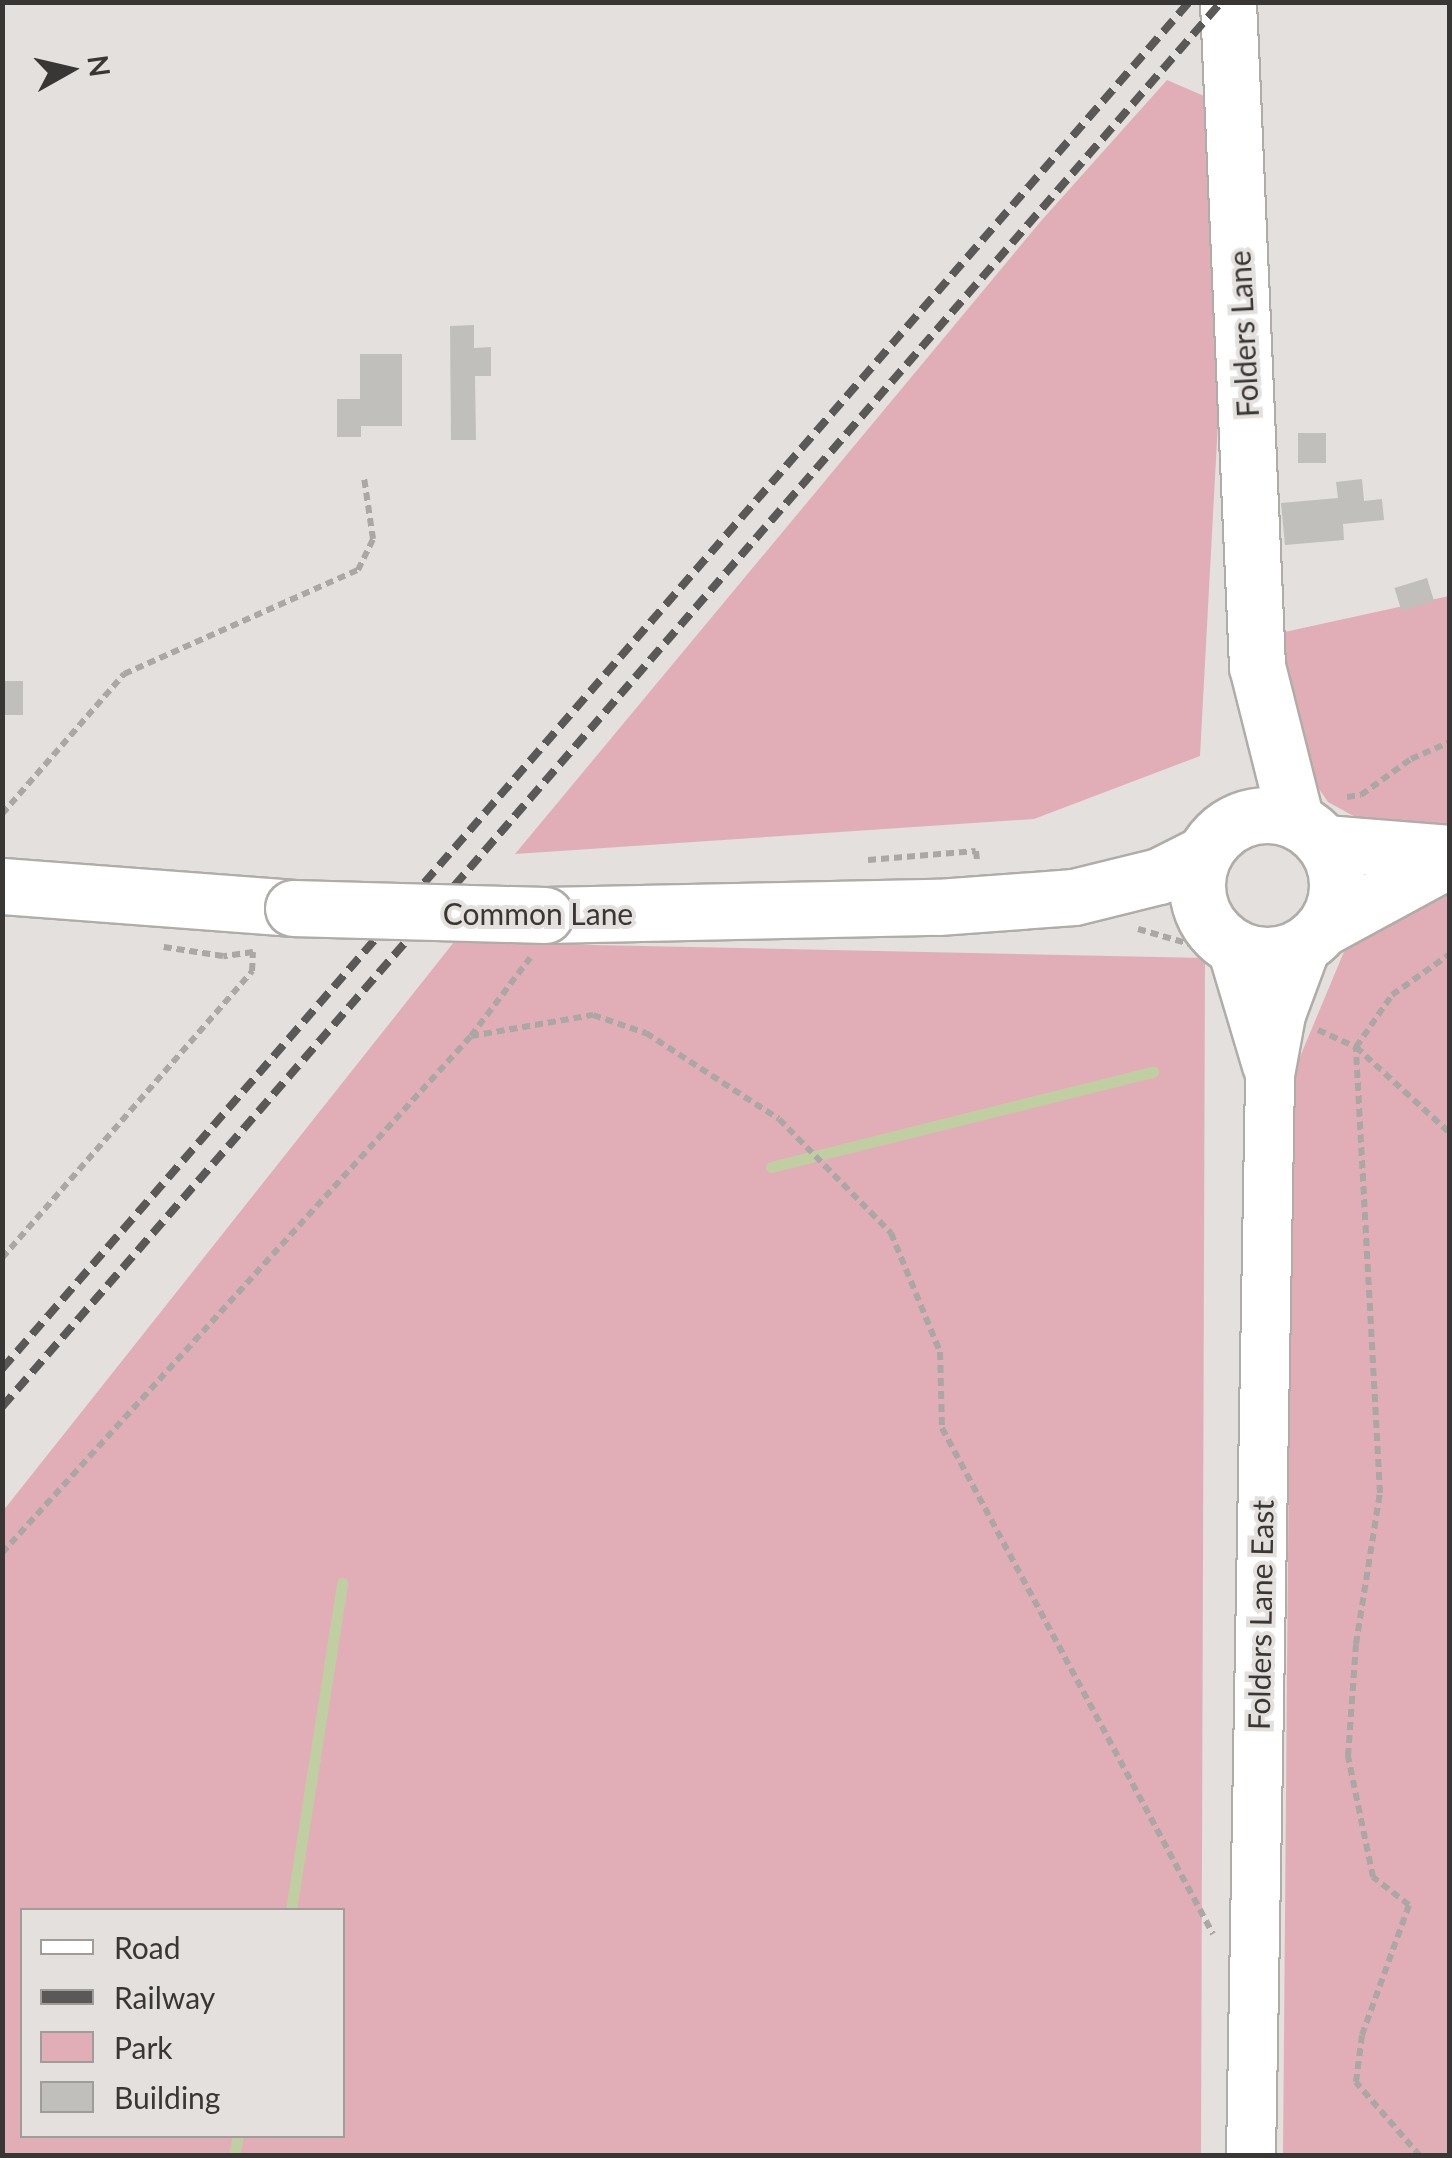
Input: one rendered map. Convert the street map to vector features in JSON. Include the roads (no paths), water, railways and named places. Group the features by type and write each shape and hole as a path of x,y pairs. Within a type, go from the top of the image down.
{"main road":[{"name":"Folders Lane","path":"1211,844 1240,777 1257,666 1228,24"},
{"name":"Folders Lane","path":"1257,666 1304,822"},
{"path":"1254,816 1304,822 1450,856 1316,935 1270,955 1222,938 1197,894 1211,844 1254,816"},
{"path":"1304,822 1337,878 1316,935"},
{"name":"Common Lane","path":"2,886 293,908 545,915 938,907 1074,897 1159,876 1211,844"},
{"name":"Common Lane","path":"1074,897 1159,908 1222,938"}],"street":[{"name":"Folders Lane East","path":"1251,2156 1270,1074 1281,1015 1316,935"},
{"name":"Folders Lane East","path":"1222,938 1270,1074"}],"waterway":[{"path":"771,1167 1153,1072"},
{"path":"291,1908 342,1583"},
{"path":"234,2156 238,2138"}],"railway":[{"path":"2,1369 1189,2"},
{"path":"2,1407 1221,2"}]}
